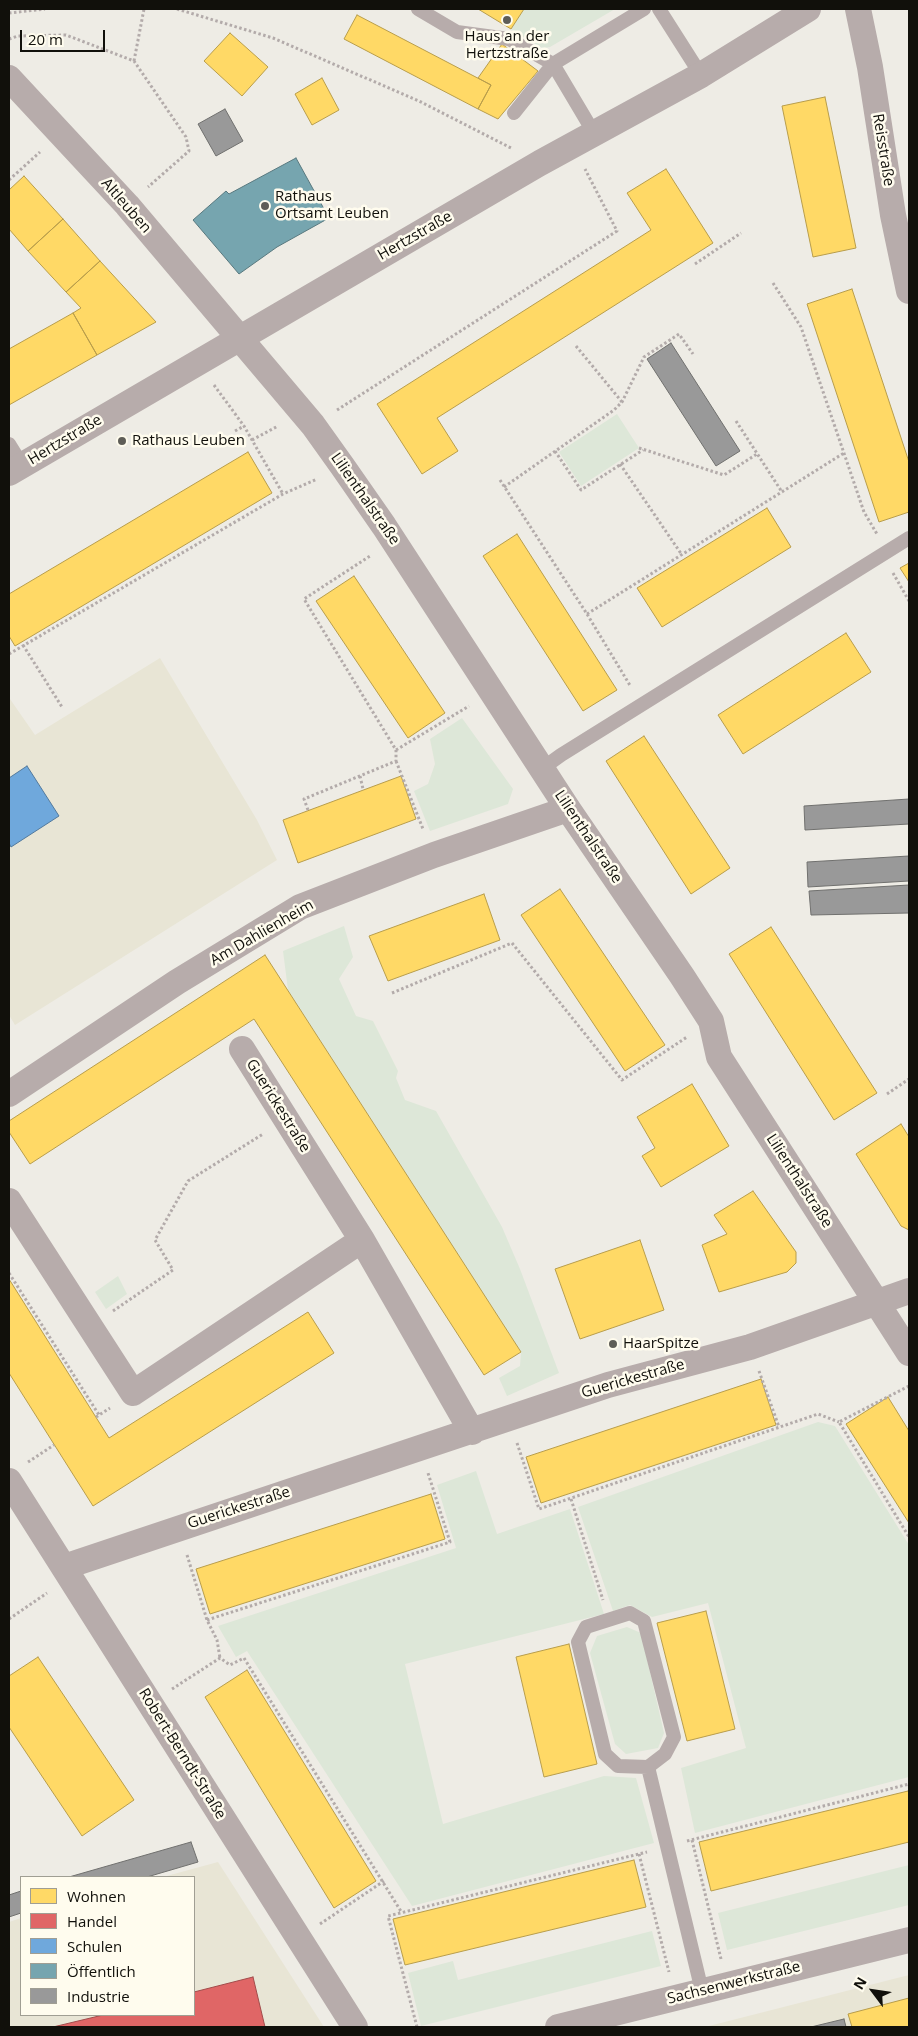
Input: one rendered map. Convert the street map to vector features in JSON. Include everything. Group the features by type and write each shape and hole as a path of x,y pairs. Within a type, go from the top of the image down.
{"street":[{"name":"Hertzstraße","path":"13,461 239,338 540,163 701,75 808,9"},
{"name":"Reisstraße","path":"858,9 870,67 893,214 909,291"},
{"name":"Altleuben","path":"9,78 127,206 239,338"},
{"name":"Lilienthalstraße","path":"239,338 313,425 384,526 568,809 711,1021 719,1057 909,1353"},
{"name":"Am Dahlienheim","path":"9,1094 177,982 300,907 434,855 568,809"},
{"name":"Guerickestraße","path":"242,1049 362,1240 472,1432"},
{"path":"9,1201 133,1393 362,1240"},
{"name":"Guerickestraße","path":"67,1572 179,1528 472,1432 608,1385 750,1347 909,1291"},
{"name":"Robert-Berndt-Straße","path":"16,1473 67,1572 355,2027"},
{"name":"Sachsenwerkstraße","path":"558,2027 909,1940"}],"lane":[{"path":"418,9 457,32 509,39 553,64 584,139"},
{"path":"514,113 553,64 644,9"},
{"path":"659,9 701,75"},
{"path":"543,768 642,704 909,538"},
{"path":"630,1613 644,1621 674,1737 665,1754 648,1767 618,1766 605,1754 578,1642 586,1627 630,1613"},
{"path":"648,1767 702,1991"}],"path":[{"path":"9,13 45,9"},
{"path":"134,61 144,9"},
{"path":"177,9 274,38 419,101 540,163"},
{"path":"9,39 18,36 66,35 134,61 186,137 189,151 127,206"},
{"path":"313,425 616,231 584,139"},
{"path":"9,180 41,152"},
{"path":"694,264 741,233"},
{"path":"773,284 801,327 864,512 909,601"},
{"path":"504,487 614,410 622,402 644,357 679,334 693,354"},
{"path":"576,346 622,402"},
{"path":"214,384 244,426 283,494"},
{"path":"736,421 782,492"},
{"path":"235,431 244,426"},
{"path":"639,448 724,474 756,454"},
{"path":"555,451 581,490 643,449"},
{"path":"587,614 844,454"},
{"path":"620,464 682,555"},
{"path":"9,654 283,494 343,467"},
{"path":"500,480 587,614 642,704"},
{"path":"374,554 304,599 396,750 396,762 434,855"},
{"path":"23,646 62,707"},
{"path":"396,750 471,704"},
{"path":"308,810 304,798 396,762"},
{"path":"360,776 363,789"},
{"path":"392,993 512,943 622,1080 711,1021"},
{"path":"887,1094 909,1079"},
{"path":"90,1327 173,1270 155,1240 188,1181 286,1119"},
{"path":"9,1273 99,1415"},
{"path":"750,1347 780,1427"},
{"path":"839,1422 909,1386"},
{"path":"509,1418 539,1509 818,1414 839,1422 909,1537"},
{"path":"16,1473 54,1445"},
{"path":"208,1620 450,1542 420,1448"},
{"path":"571,1499 610,1619"},
{"path":"179,1528 208,1620 217,1640 220,1658 230,1665 244,1658 402,1912"},
{"path":"9,1619 67,1572"},
{"path":"150,1703 220,1658"},
{"path":"417,2027 388,1916 640,1854 909,1784"},
{"path":"692,1840 727,1985"},
{"path":"640,1854 676,1998"},
{"path":"299,1938 384,1881"}],"shaded area":[{"path":"160,658 257,820 277,860 15,1025 9,1015 9,700 35,735"},
{"path":"218,1862 324,2027 9,2027 9,1922 20,1918 20,2016 195,2016 195,1876 167,1876"},
{"path":"909,1975 909,2027 705,2027"}],"green space":[{"path":"524,9 615,9 550,47 544,48 511,29"},
{"path":"617,414 639,448 581,486 559,452"},
{"path":"462,718 513,789 508,804 430,831 414,791 428,784 435,764 430,739"},
{"path":"344,926 353,957 339,979 356,1016 373,1021 398,1071 396,1078 405,1100 436,1111 502,1227 559,1373 507,1396 499,1378 520,1366 521,1352 288,990 283,951"},
{"path":"118,1276 127,1294 106,1309 95,1292"},
{"path":"818,1422 835,1426 909,1545 909,1777 695,1833 681,1768 746,1748 708,1603 652,1617 630,1605 613,1611 578,1507"},
{"path":"476,1471 497,1534 570,1509 604,1614 405,1664 443,1824 604,1776 636,1778 654,1843 412,1906 247,1651 236,1657 218,1626 456,1548 437,1485"},
{"path":"627,1627 641,1633 664,1733 658,1748 626,1754 615,1744 590,1653 597,1636"},
{"path":"909,1865 909,1905 727,1950 718,1913"},
{"path":"652,1931 661,1966 421,2026 408,1973 453,1961 458,1980"}],"building: Wohnen":[{"name":"Haus an der Hertzstraße","path":"478,9 524,9 511,29"},
{"path":"357,15 491,85 478,109 344,39"},
{"path":"230,33 268,67 242,96 204,61"},
{"path":"502,44 538,71 498,119 478,109 491,85 478,78"},
{"path":"322,78 339,110 312,125 295,94"},
{"path":"825,97 856,248 813,257 782,106"},
{"path":"666,169 713,243 437,418 458,451 422,474 377,404 651,230 627,193"},
{"path":"24,176 63,219 28,251 9,229 9,190"},
{"path":"63,219 100,261 66,292 28,251"},
{"path":"100,261 156,322 97,355 73,313 81,308 66,292"},
{"path":"852,289 909,462 909,512 879,522 807,304"},
{"path":"73,313 97,355 9,405 9,349"},
{"path":"248,452 272,493 15,646 9,636 9,594"},
{"path":"767,508 791,547 662,627 637,588"},
{"path":"517,534 617,690 583,711 483,556"},
{"path":"909,563 909,582 900,568"},
{"path":"354,576 445,713 408,738 316,601"},
{"path":"846,633 871,672 743,754 718,715"},
{"path":"644,736 730,868 691,894 606,761"},
{"path":"401,776 416,819 298,863 283,820"},
{"path":"560,889 665,1045 625,1071 521,915"},
{"path":"484,894 500,940 388,981 369,936"},
{"path":"771,927 877,1093 834,1120 729,954"},
{"path":"265,955 521,1352 484,1375 254,1019 30,1164 9,1132 9,1121"},
{"path":"692,1084 729,1146 661,1187 642,1156 655,1148 637,1117"},
{"path":"901,1124 909,1137 909,1230 901,1226 856,1154"},
{"path":"753,1191 796,1252 796,1263 787,1272 719,1292 702,1245 727,1234 714,1215"},
{"path":"640,1240 664,1310 580,1339 555,1269"},
{"path":"9,1279 109,1438 308,1312 334,1353 93,1506 9,1373"},
{"path":"761,1379 776,1425 541,1503 526,1457"},
{"path":"888,1397 909,1431 909,1523 846,1424"},
{"path":"431,1494 445,1539 210,1614 196,1569"},
{"path":"706,1611 735,1729 687,1741 657,1623"},
{"path":"569,1644 597,1764 544,1777 516,1657"},
{"path":"38,1657 134,1800 82,1836 9,1727 9,1676"},
{"path":"247,1670 376,1881 334,1908 205,1697"},
{"path":"909,1791 909,1842 711,1891 699,1842"},
{"path":"634,1860 646,1907 405,1965 393,1919"},
{"path":"909,1998 909,2027 852,2027 848,2014"}],"building: Handel":[{"path":"253,1977 265,2027 53,2027 99,2016 195,2016 195,1992"}],"building: Schulen":[{"path":"27,766 59,816 11,847 9,843 9,778"}],"building: Öffentlich":[{"name":"Rathaus Ortsamt Leuben","path":"296,158 329,218 277,247 239,274 193,220 226,191 229,194"}],"building: Industrie":[{"path":"225,109 243,141 216,156 198,124"},
{"path":"671,343 740,451 716,466 647,359"},
{"path":"909,799 909,824 805,830 804,806"},
{"path":"909,856 909,881 808,887 807,862"},
{"path":"909,885 909,913 811,915 809,891"},
{"path":"191,1842 198,1862 150,1876 72,1876"},
{"path":"20,1891 20,1913 9,1917 9,1895"},
{"path":"844,2019 846,2027 811,2027"}],"place":[{"name":"Haus an der Hertzstraße","path":"507,20"},
{"name":"Rathaus Ortsamt Leuben","path":"265,206"},
{"name":"Rathaus Leuben","path":"122,441"},
{"name":"HaarSpitze","path":"613,1344"}]}
